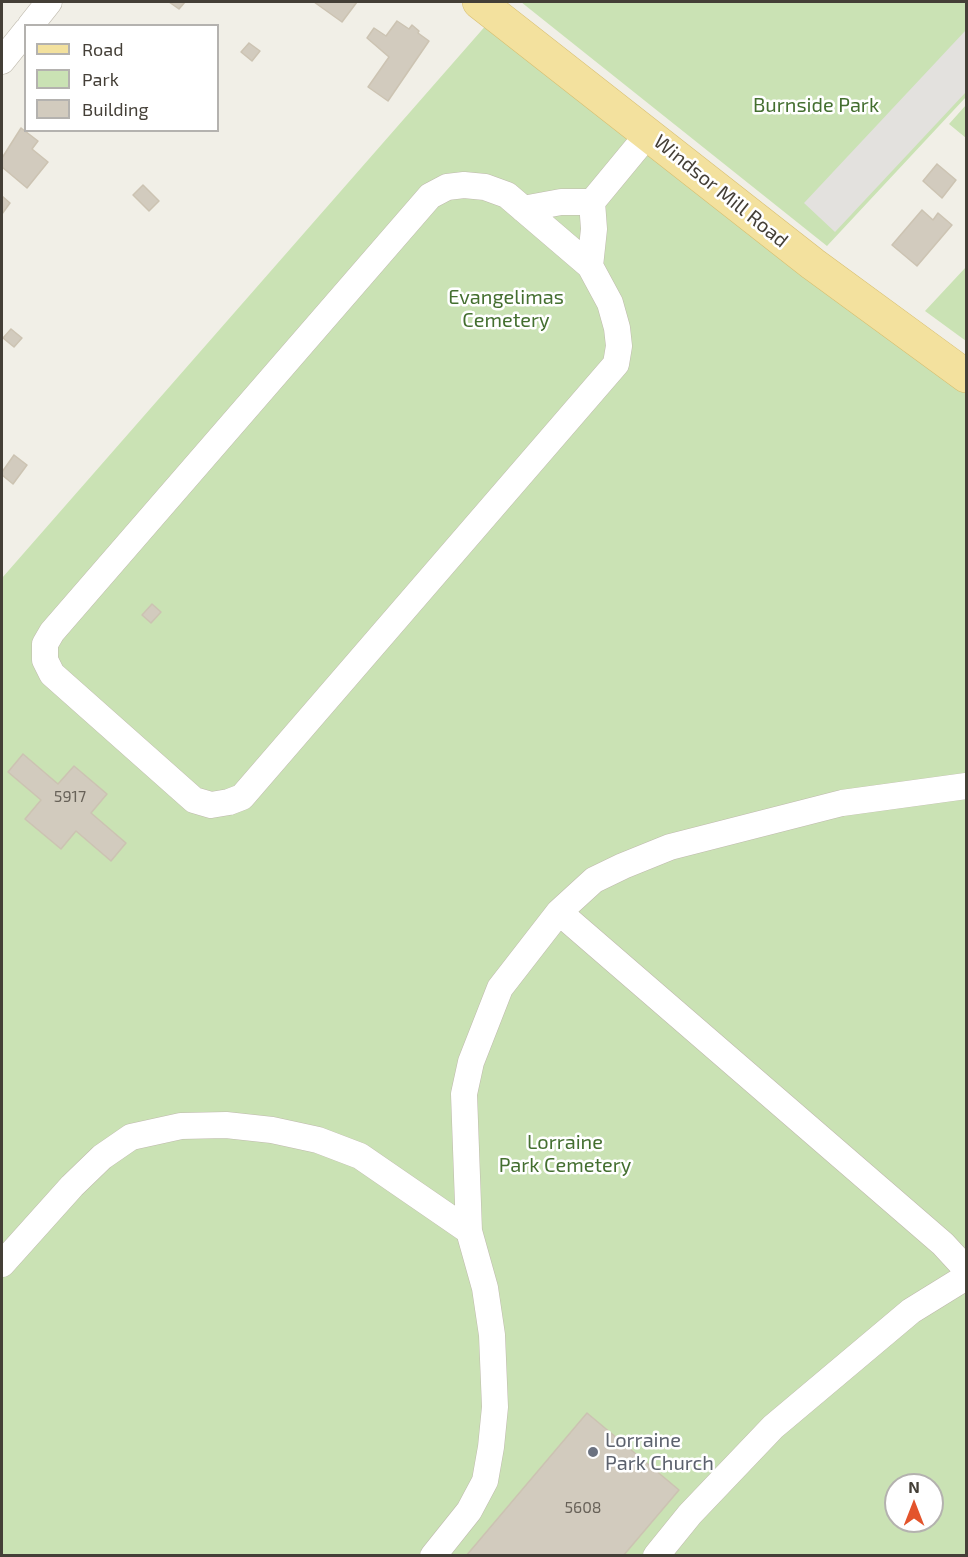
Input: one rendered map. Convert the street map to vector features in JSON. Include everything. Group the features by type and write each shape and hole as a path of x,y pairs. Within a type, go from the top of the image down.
{"main road":[{"name":"Windsor Mill Road","path":"479,2 649,133 813,264 966,376"}],"street":[{"path":"32,24 49,2"},
{"path":"2,61 24,34"},
{"path":"591,266 594,230 592,202 649,133"},
{"path":"447,187 485,187 507,195 591,266 610,303 617,328 619,346 616,364 242,796 229,802 211,805 194,800 52,674 45,660 45,644 52,632 430,196 447,187"},
{"path":"523,209 561,202 592,202"},
{"path":"433,1556 470,1511 485,1481 491,1448 495,1407 492,1335 485,1288 468,1231 464,1094 471,1062 500,988 559,912 594,880 670,847 843,803 966,786"},
{"path":"559,912 944,1244 966,1269"},
{"path":"2,1264 72,1186 102,1158 131,1137 156,1129 181,1125 226,1125 272,1130 318,1140 360,1156 468,1231"},
{"path":"657,1556 690,1514 773,1427 910,1311 966,1277"}],"green space":[{"name":"Burnside Park","path":"521,2 966,2 966,97 827,246"},
{"name":"Lorraine Park Cemetery","path":"488,23 966,392 966,1555 2,1556 2,578"},
{"path":"966,105 966,138 949,124"},
{"path":"966,267 966,341 925,311"}],"shaded area":[{"path":"966,30 966,92 835,232 804,203"}],"building":[{"path":"169,2 185,2 179,9"},
{"path":"314,2 357,2 342,22"},
{"path":"397,21 409,29 412,25 429,41 388,101 368,87 389,57 367,38 374,28 386,36"},
{"path":"249,43 260,51 252,61 241,52"},
{"path":"21,128 38,141 32,149 48,162 27,188 2,167 2,158"},
{"path":"937,164 956,180 942,198 923,181"},
{"path":"143,185 159,201 149,211 133,195"},
{"path":"2,196 10,203 2,214"},
{"path":"922,210 933,220 938,213 952,225 917,266 892,245"},
{"path":"11,329 22,338 14,347 3,338"},
{"path":"14,455 27,465 13,484 2,475 2,472"},
{"path":"152,604 161,612 151,623 142,615"},
{"path":"23,754 58,784 74,766 107,794 91,813 126,843 111,861 76,831 61,849 25,819 41,800 8,772"},
{"name":"Lorraine Park Church","path":"587,1413 679,1490 623,1556 466,1556"}],"place":[{"name":"Lorraine Park Church","path":"593,1452"}],"park label":[{"name":"Evangelimas Cemetery","path":"506,308"}]}
